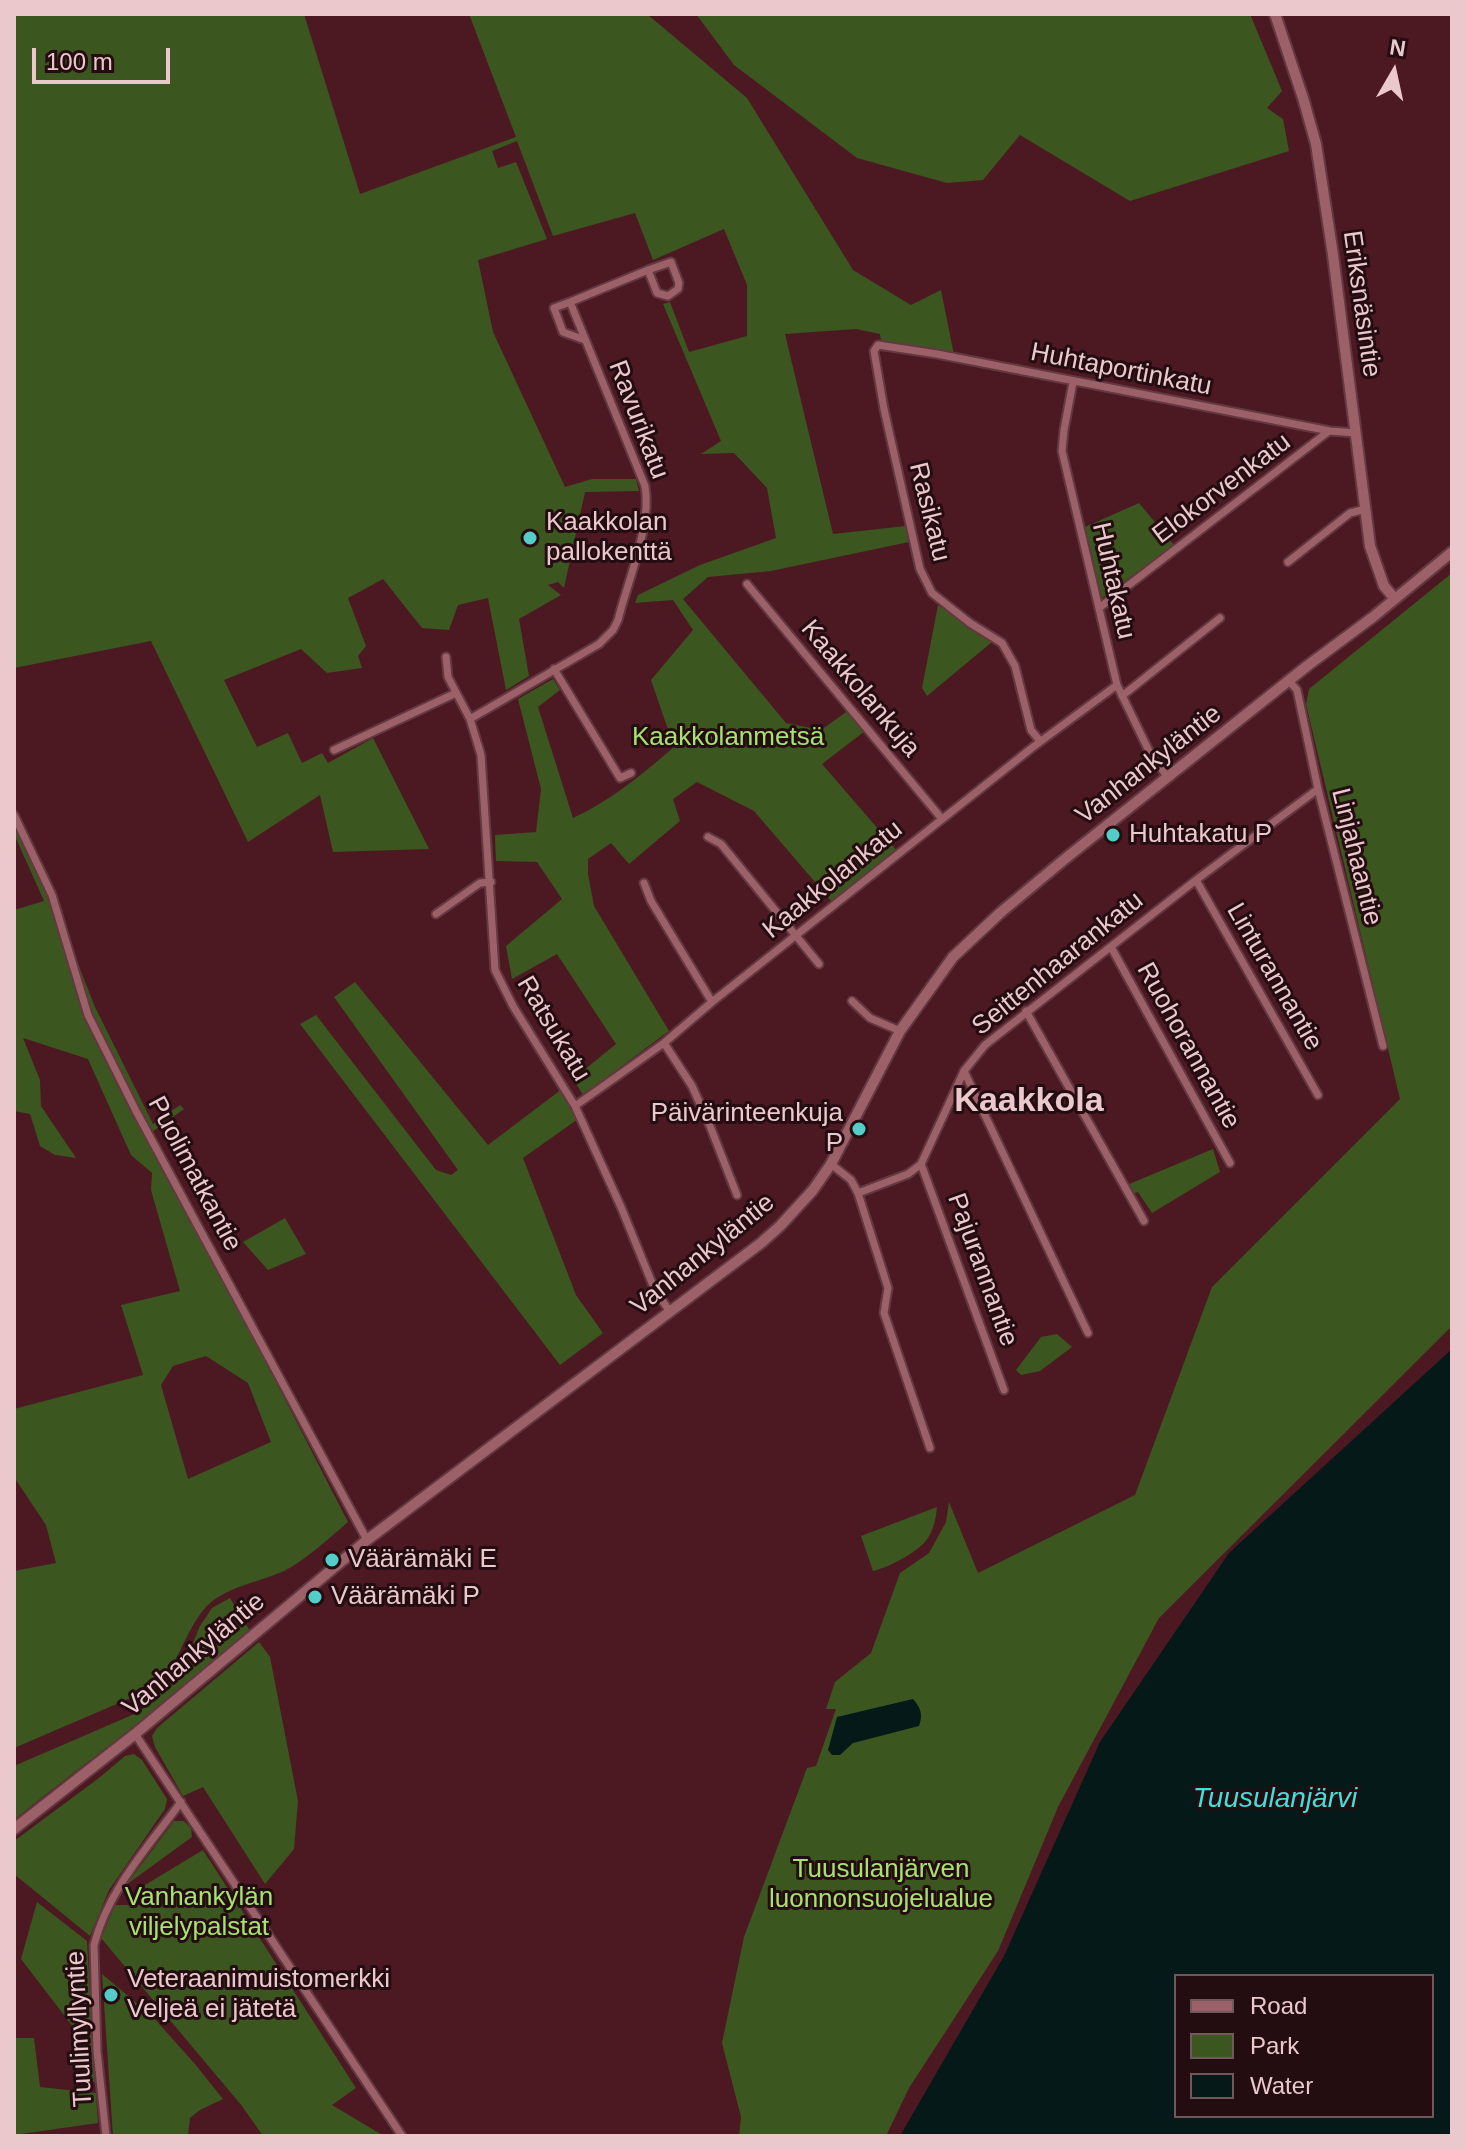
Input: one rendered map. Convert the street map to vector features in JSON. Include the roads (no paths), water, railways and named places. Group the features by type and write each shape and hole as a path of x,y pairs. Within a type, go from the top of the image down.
{"street":[{"name":"Eriksnäsintie","path":"1275,14 1316,144 1370,546 1384,586 1395,599"},
{"path":"570,302 648,270 671,262 679,283 678,289 668,296 657,293 648,270"},
{"name":"Ravurikatu","path":"470,719 599,644 618,620 646,521 645,486 586,340 570,302 554,308 563,332 586,340"},
{"name":"Huhtaportinkatu","path":"878,345 1330,431 1356,433"},
{"name":"Rasikatu","path":"878,345 874,351 884,409 920,569 932,593 1002,643 1015,666 1031,730 1040,741"},
{"name":"Huhtakatu","path":"1073,382 1062,451 1117,685 1149,751 1168,778"},
{"name":"Elokorvenkatu","path":"1099,608 1330,431"},
{"path":"1288,562 1350,513 1366,509"},
{"name":"Vanhankyläntie","path":"14,1829 135,1734 367,1540 780,1226 813,1190 831,1164 900,1031 953,957 1066,858 1452,552"},
{"name":"Kaakkolankuja","path":"747,584 942,819"},
{"path":"1122,696 1220,618"},
{"name":"Ratsukatu","path":"446,657 448,677 470,719 481,755 495,970 513,1006 575,1106 659,1299 670,1312"},
{"path":"554,669 620,778 631,773"},
{"name":"Linjahaantie","path":"1289,681 1297,690 1318,789 1383,1046"},
{"name":"Kaakkolankatu","path":"575,1106 664,1043 1040,741 1117,685"},
{"path":"334,750 456,693"},
{"name":"Seittenhaarankatu","path":"921,1164 964,1071 985,1045 1318,789"},
{"name":"Puolimatkantie","path":"14,815 17,828 52,895 88,1015 136,1111 367,1540"},
{"path":"708,837 721,844 819,964"},
{"name":"Linturannantie","path":"1196,880 1318,1095"},
{"path":"436,914 480,883 491,882"},
{"path":"644,883 651,901 712,1002"},
{"name":"Ruohorannantie","path":"1111,947 1230,1163"},
{"path":"852,1001 870,1018 900,1031"},
{"path":"1026,1011 1144,1221"},
{"path":"664,1043 692,1086 737,1195"},
{"path":"964,1071 1088,1333"},
{"path":"831,1164 851,1180 858,1193 888,1288 884,1313 930,1448"},
{"path":"858,1193 908,1174 921,1164"},
{"name":"Pajurannantie","path":"921,1164 1004,1390"},
{"path":"135,1734 402,2136"},
{"name":"Tuulimyllyntie","path":"106,2136 97,2051 94,1945 114,1892 181,1802"}],"water":[{"name":"Tuusulanjärvi","path":"1452,1349 1452,2136 900,2136 1004,1956 1100,1742 1229,1553"},
{"path":"913,1699 920,1712 919,1726 853,1743 840,1755 832,1755 828,1750 837,1717"}],"place":[{"name":"Kaakkolan pallokenttä","path":"530,538"},
{"name":"Huhtakatu P","path":"1113,835"},
{"name":"Päivärinteenkuja P","path":"859,1129"},
{"name":"Väärämäki E","path":"332,1560"},
{"name":"Väärämäki P","path":"315,1597"},
{"name":"Veteraanimuistomerkki Veljeä ei jätetä","path":"111,1995"}],"district":[{"name":"Kaakkola","path":"1029,1102"}],"park label":[{"name":"Kaakkolanmetsä","path":"728,738"},
{"name":"Tuusulanjärven luonnonsuojelualue","path":"881,1885"},
{"name":"Vanhankylän viljelypalstat","path":"199,1913"}]}
